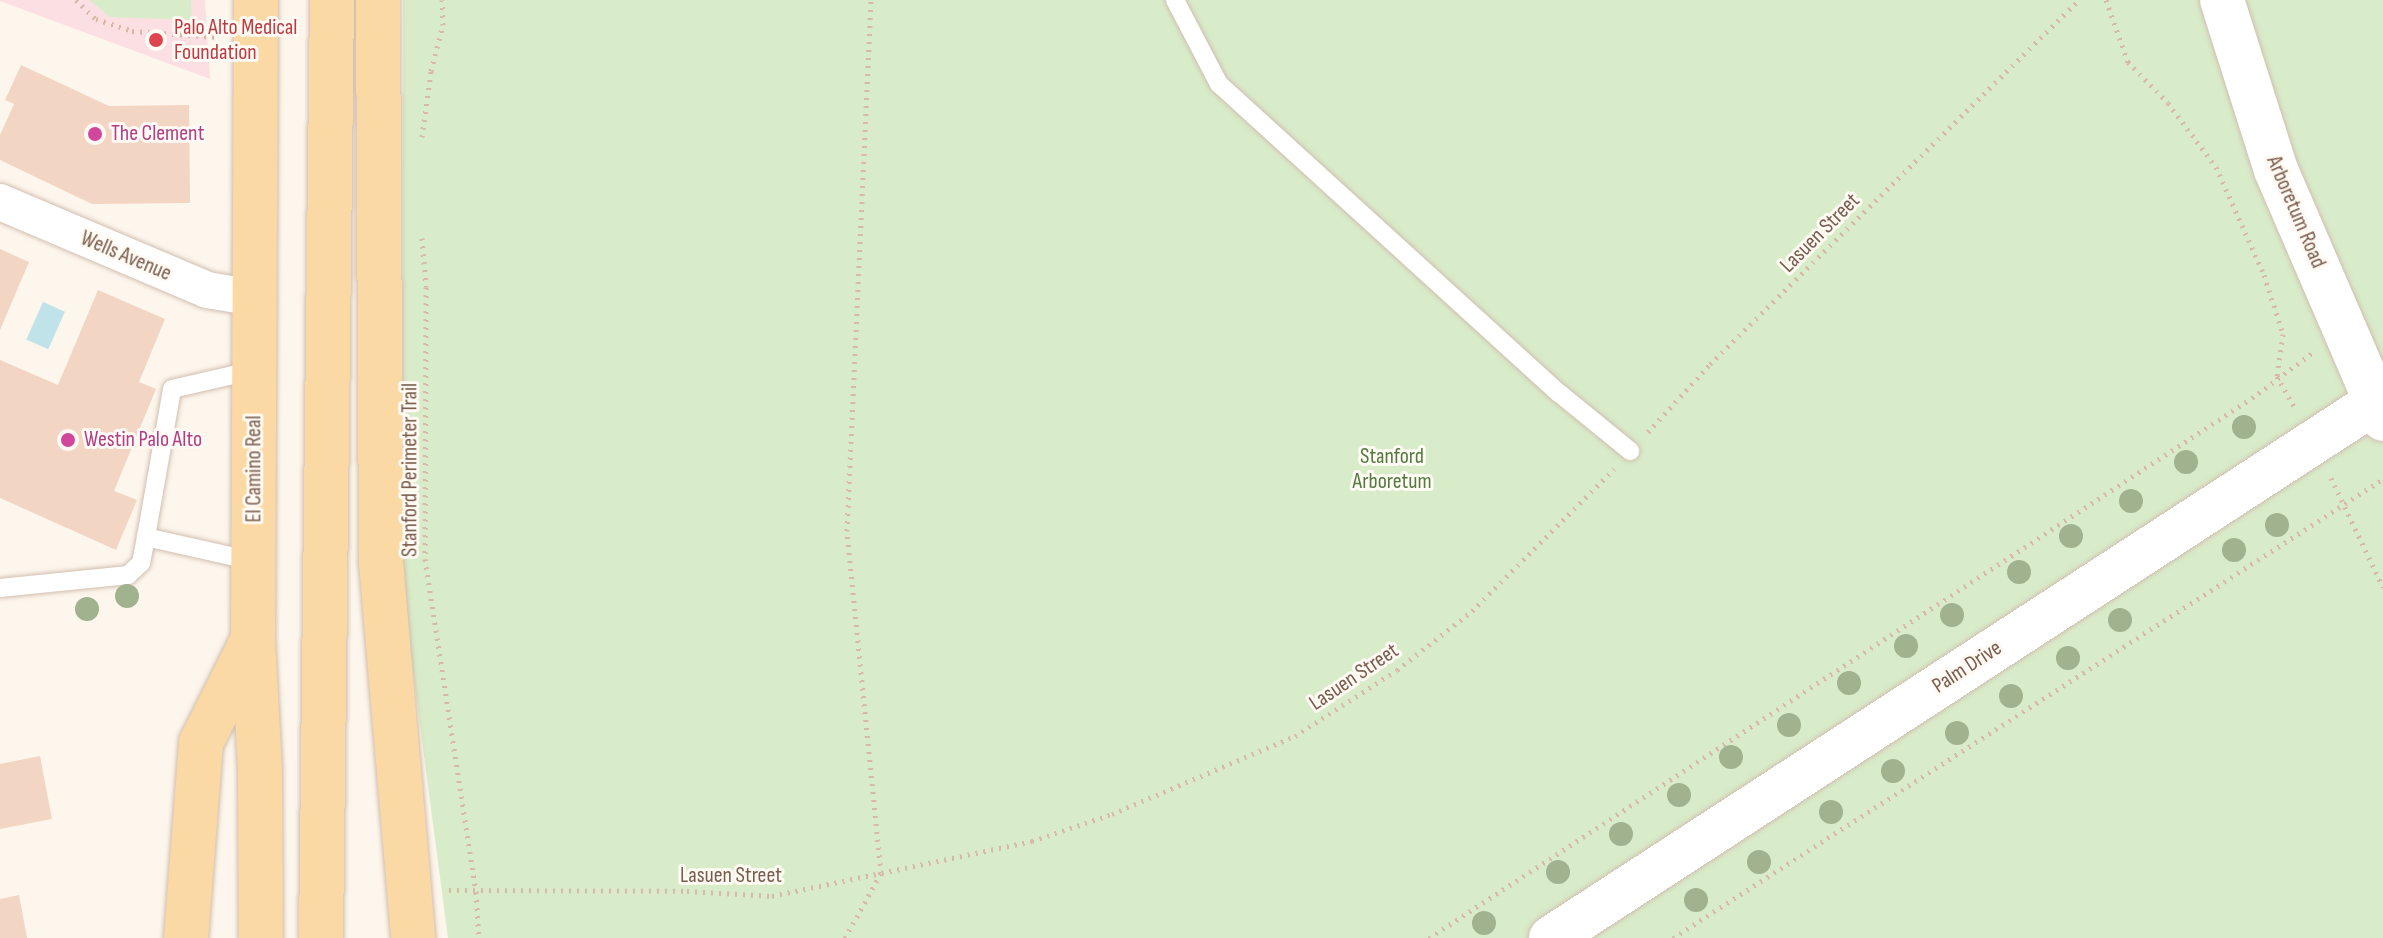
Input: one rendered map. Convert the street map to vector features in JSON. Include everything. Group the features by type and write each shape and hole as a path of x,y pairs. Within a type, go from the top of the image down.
{"main road":[{"path":"321,938 332,0"},
{"path":"378,0 381,562 413,938"},
{"name":"Arboretum Road","path":"2222,0 2276,170 2380,406"},
{"name":"El Camino Real","path":"257,20 253,640 260,771 261,938"},
{"name":"Palm Drive","path":"1551,938 2380,406"},
{"path":"186,938 201,743 253,640"}],"street":[{"name":"Wells Avenue","path":"0,202 207,290 255,298"}],"lane":[{"path":"1175,0 1219,84 1559,393 1630,451"},
{"path":"0,588 128,575 141,563 172,389 255,370"},
{"path":"146,537 254,561"}],"path":[{"path":"76,0 96,19 132,31 257,20"},
{"path":"421,148 428,84 443,25 442,0"},
{"path":"845,938 881,873 847,531 871,0"},
{"name":"Lasuen Street","path":"407,887 476,892 687,891 772,896 1032,841 1099,819 1203,778 1295,736 1397,670 1472,611 1630,451 1710,364 2079,0"},
{"path":"1429,938 2252,398 2277,376 2283,334 2264,275 2216,167 2168,103 2128,62 2106,0"},
{"name":"Stanford Perimeter Trail","path":"422,228 426,287 425,559 476,892 479,938"},
{"path":"1673,938 2383,479"},
{"path":"2345,504 2383,587"}],"shaded area":[{"name":"Palo Alto Medical Foundation","path":"205,0 210,79 0,1"}],"green space":[{"path":"89,0 191,0 192,20 110,17"},
{"name":"Stanford Arboretum","path":"403,0 2383,0 2383,938 448,938 402,588"}],"water":[{"path":"43,302 65,312 48,349 26,339"}],"building":[{"name":"The Clement","path":"21,65 109,106 189,105 190,203 92,204 0,160 0,135 14,104 5,100"},
{"path":"0,249 29,262 0,330"},
{"name":"Westin Palo Alto","path":"98,290 165,319 139,382 156,389 114,491 137,500 116,550 0,498 0,360 58,385"},
{"path":"40,756 52,819 0,829 0,764"},
{"path":"19,895 27,938 0,938 0,899"}],"place":[{"name":"Palo Alto Medical Foundation","path":"156,40"},
{"name":"The Clement","path":"95,134"},
{"name":"Westin Palo Alto","path":"68,440"}]}
